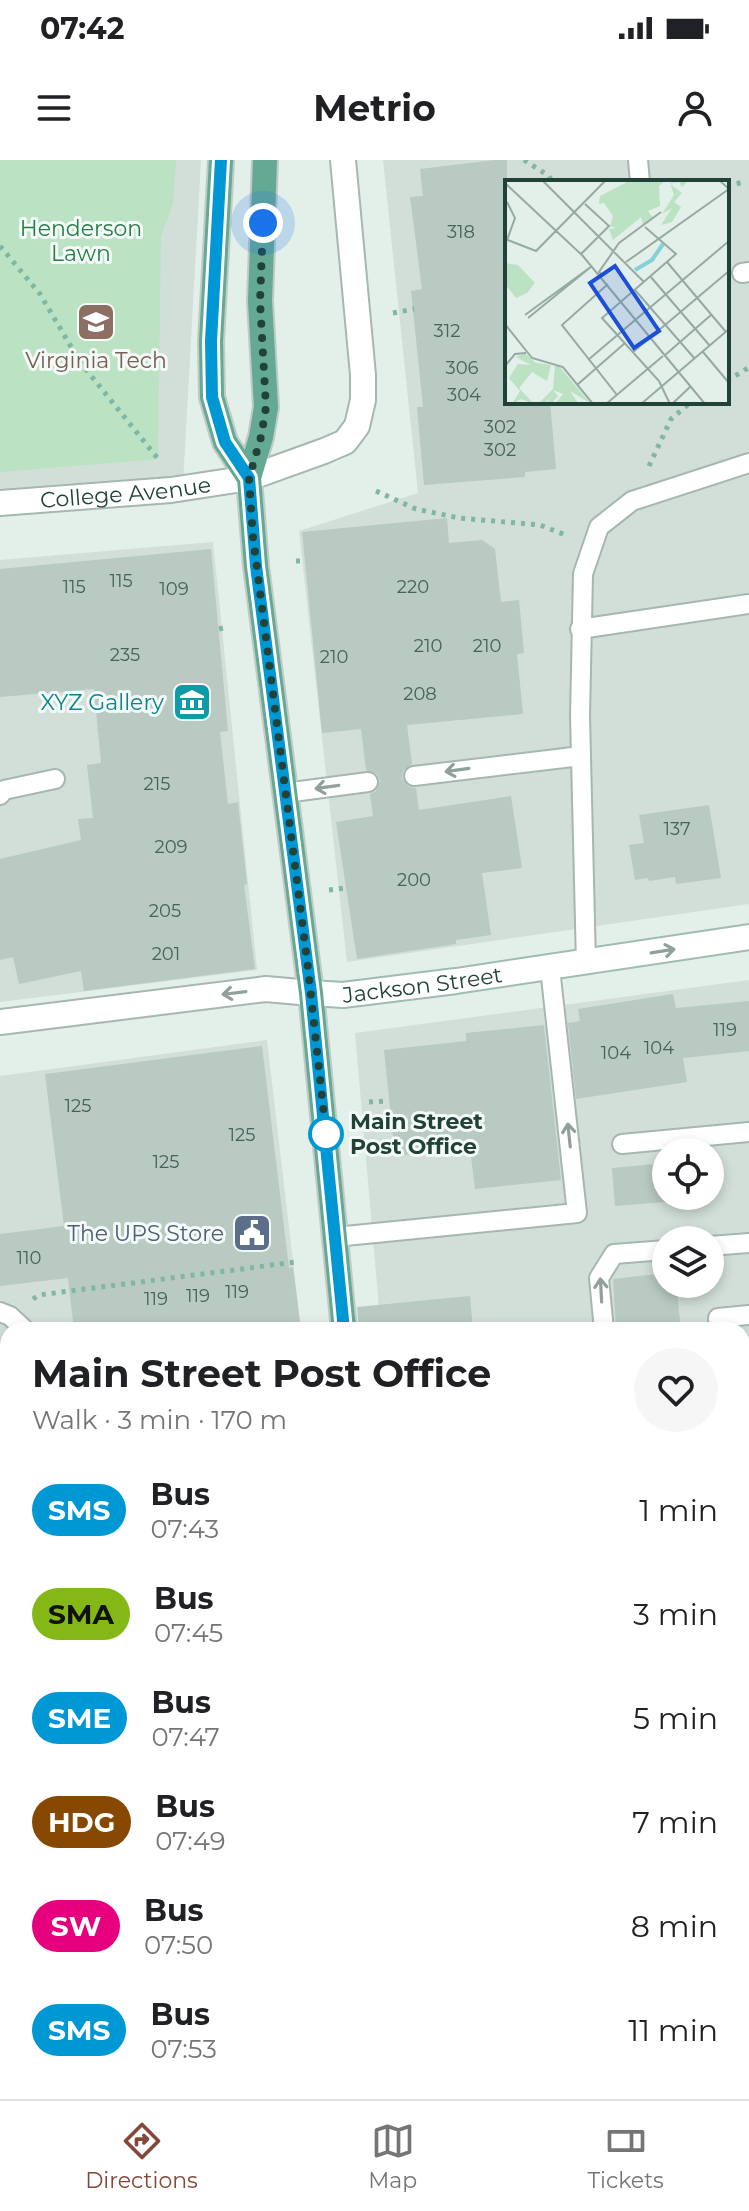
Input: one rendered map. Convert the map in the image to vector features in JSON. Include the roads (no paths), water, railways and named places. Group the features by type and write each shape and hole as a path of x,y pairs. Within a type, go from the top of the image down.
{"main road":[{"path":"221,160 211,341 212,397 225,442 249,478"},
{"path":"265,160 260,301 266,407 249,478 256,566 311,993 343,1322"}],"street":[{"name":"College Avenue","path":"0,503 171,490 249,478 345,442 357,426 363,400 363,375 343,160"},
{"name":"Jackson Street","path":"0,1022 266,989 343,995 586,963 749,937"}],"lane":[{"path":"638,160 640,180"},
{"path":"586,963 580,629 583,574 599,527 632,501 749,463"},
{"path":"580,629 749,604"},
{"path":"414,776 581,756"},
{"path":"0,795 4,790 55,779"},
{"path":"285,793 368,782"},
{"path":"335,1237 577,1213 550,968"},
{"path":"622,1144 749,1132"},
{"path":"724,1245 749,1243"},
{"path":"603,1322 599,1278 614,1254 652,1251"},
{"path":"726,1322 749,1315"}],"place":[{"name":"Virginia Tech","path":"96,322"},
{"name":"XYZ Gallery","path":"192,702"},
{"name":"Main Street Post Office","path":"326,1134"},
{"name":"The UPS Store","path":"252,1233"}],"park label":[{"name":"Henderson Lawn","path":"81,240"}]}
